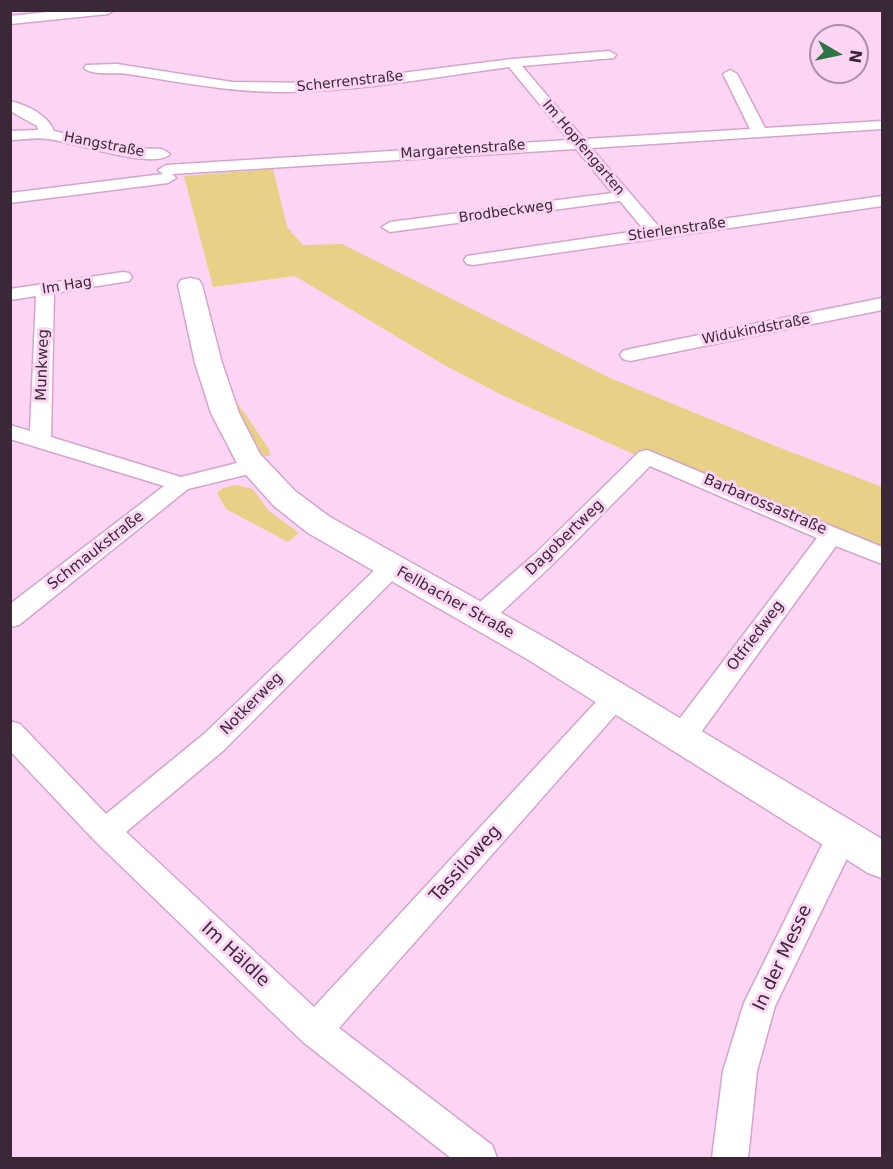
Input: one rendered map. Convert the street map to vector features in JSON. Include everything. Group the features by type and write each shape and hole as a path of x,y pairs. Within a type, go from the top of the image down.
{"street":[{"path":"10,20 108,10"},
{"name":"Scherrenstraße","path":"91,68 117,68 232,86 323,87 512,63 609,55"},
{"name":"Im Hopfengarten","path":"512,63 655,233"},
{"path":"730,74 759,131"},
{"name":"Hangstraße","path":"10,105 44,124 46,134"},
{"path":"875,125 882,138"},
{"name":"Margaretenstraße","path":"10,198 167,174 580,142 875,125"},
{"name":"Hangstraße","path":"10,136 46,134 128,153 162,154"},
{"name":"Brodbeckweg","path":"390,227 623,196"},
{"name":"Stierlenstraße","path":"473,260 882,201"},
{"name":"Im Hag","path":"10,295 123,277"},
{"name":"Fellbacher Straße","path":"190,285 213,384 228,421 253,466 288,503 319,525 481,616 882,860"},
{"name":"Munkweg","path":"40,440 45,290"},
{"name":"Widukindstraße","path":"630,355 882,304"},
{"path":"10,432 181,484 253,466"},
{"name":"Barbarossastraße","path":"647,457 882,556"},
{"name":"Dagobertweg","path":"481,616 544,559 647,457"},
{"name":"Schmaukstraße","path":"10,618 181,484"},
{"name":"Otfriedweg","path":"681,738 832,534"},
{"name":"Notkerweg","path":"105,832 214,742 392,567"},
{"name":"Tassiloweg","path":"315,1030 616,697"},
{"name":"Im Häldle","path":"10,732 105,832 315,1030 479,1158"},
{"name":"In der Messe","path":"730,1158 740,1071 760,1003 833,852 843,836"}],"shaded area":[{"path":"273,169 287,227 303,245 342,244 610,378 882,487 882,559 649,461 502,395 446,366 295,276 213,287 184,176"},
{"path":"235,399 269,449 270,456 263,456 232,400"},
{"path":"236,485 253,489 269,511 299,533 288,542 226,509 217,493 223,488"}]}
